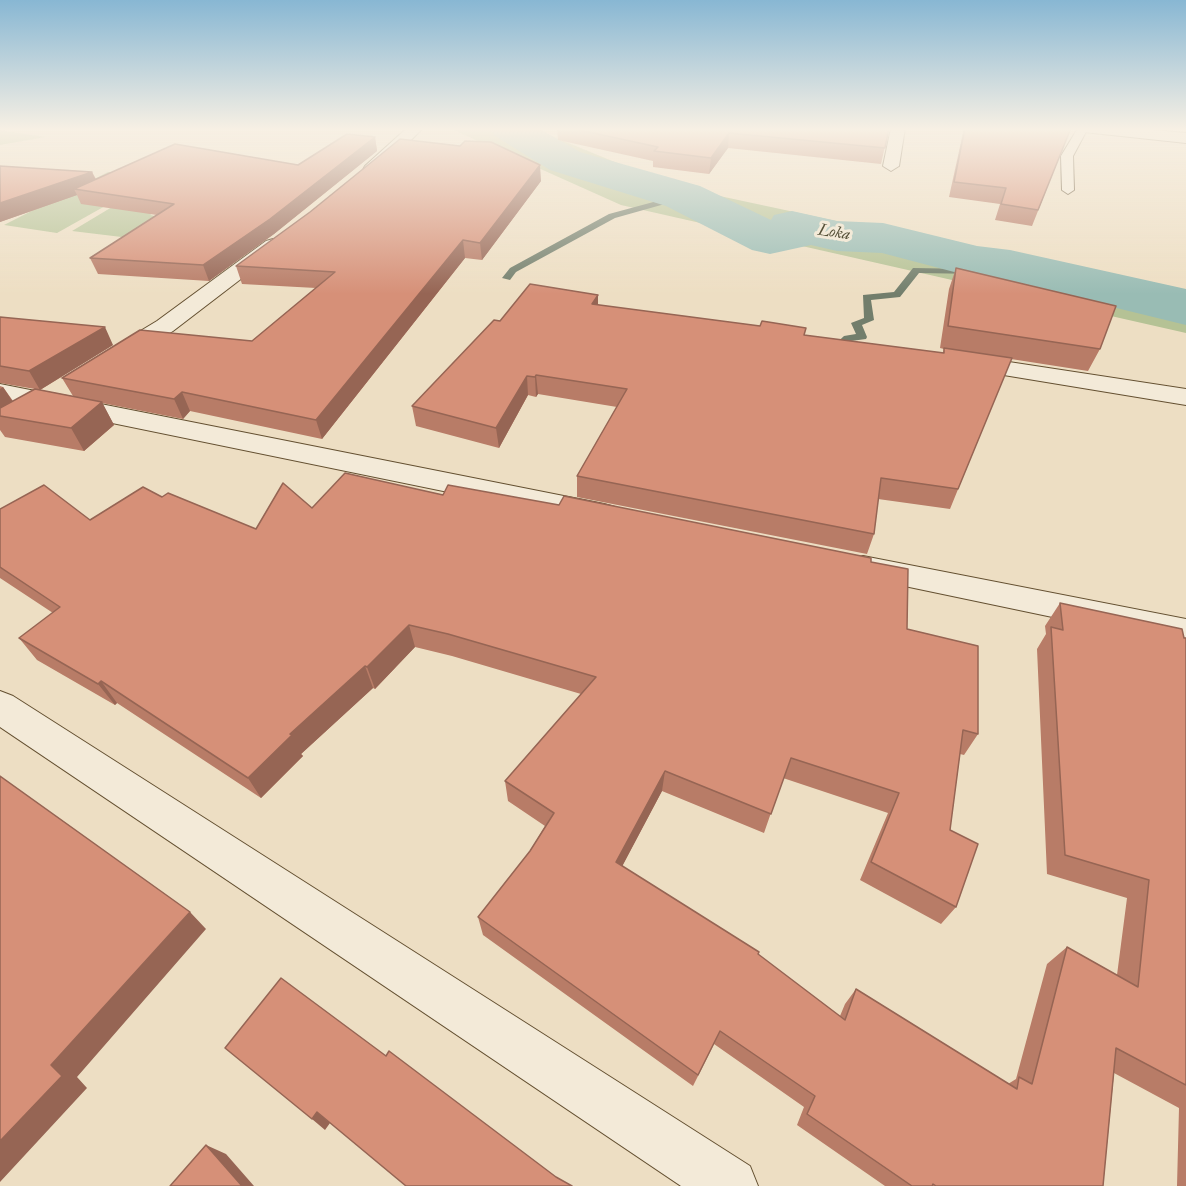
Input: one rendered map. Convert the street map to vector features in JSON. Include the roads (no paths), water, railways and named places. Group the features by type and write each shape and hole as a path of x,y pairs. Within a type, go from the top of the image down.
{"street":[{"path":"99,367 165,326 288,234"},
{"path":"942,359 1186,398"},
{"path":"17,418 70,384"},
{"path":"0,392 627,519"},
{"path":"837,561 1186,632"},
{"path":"0,707 729,1186"}],"lane":[{"path":"1068,183 1068,190"}],"waterway":[{"name":"Loka","path":"640,183 683,196 770,239 793,235 792,226 837,236 883,238 977,262 1010,266 1186,307"},
{"path":"507,278 513,270 612,216 683,196"},
{"path":"833,351 848,338 862,337 856,323 869,320 866,297 897,295 916,270 974,272 977,262"}]}
